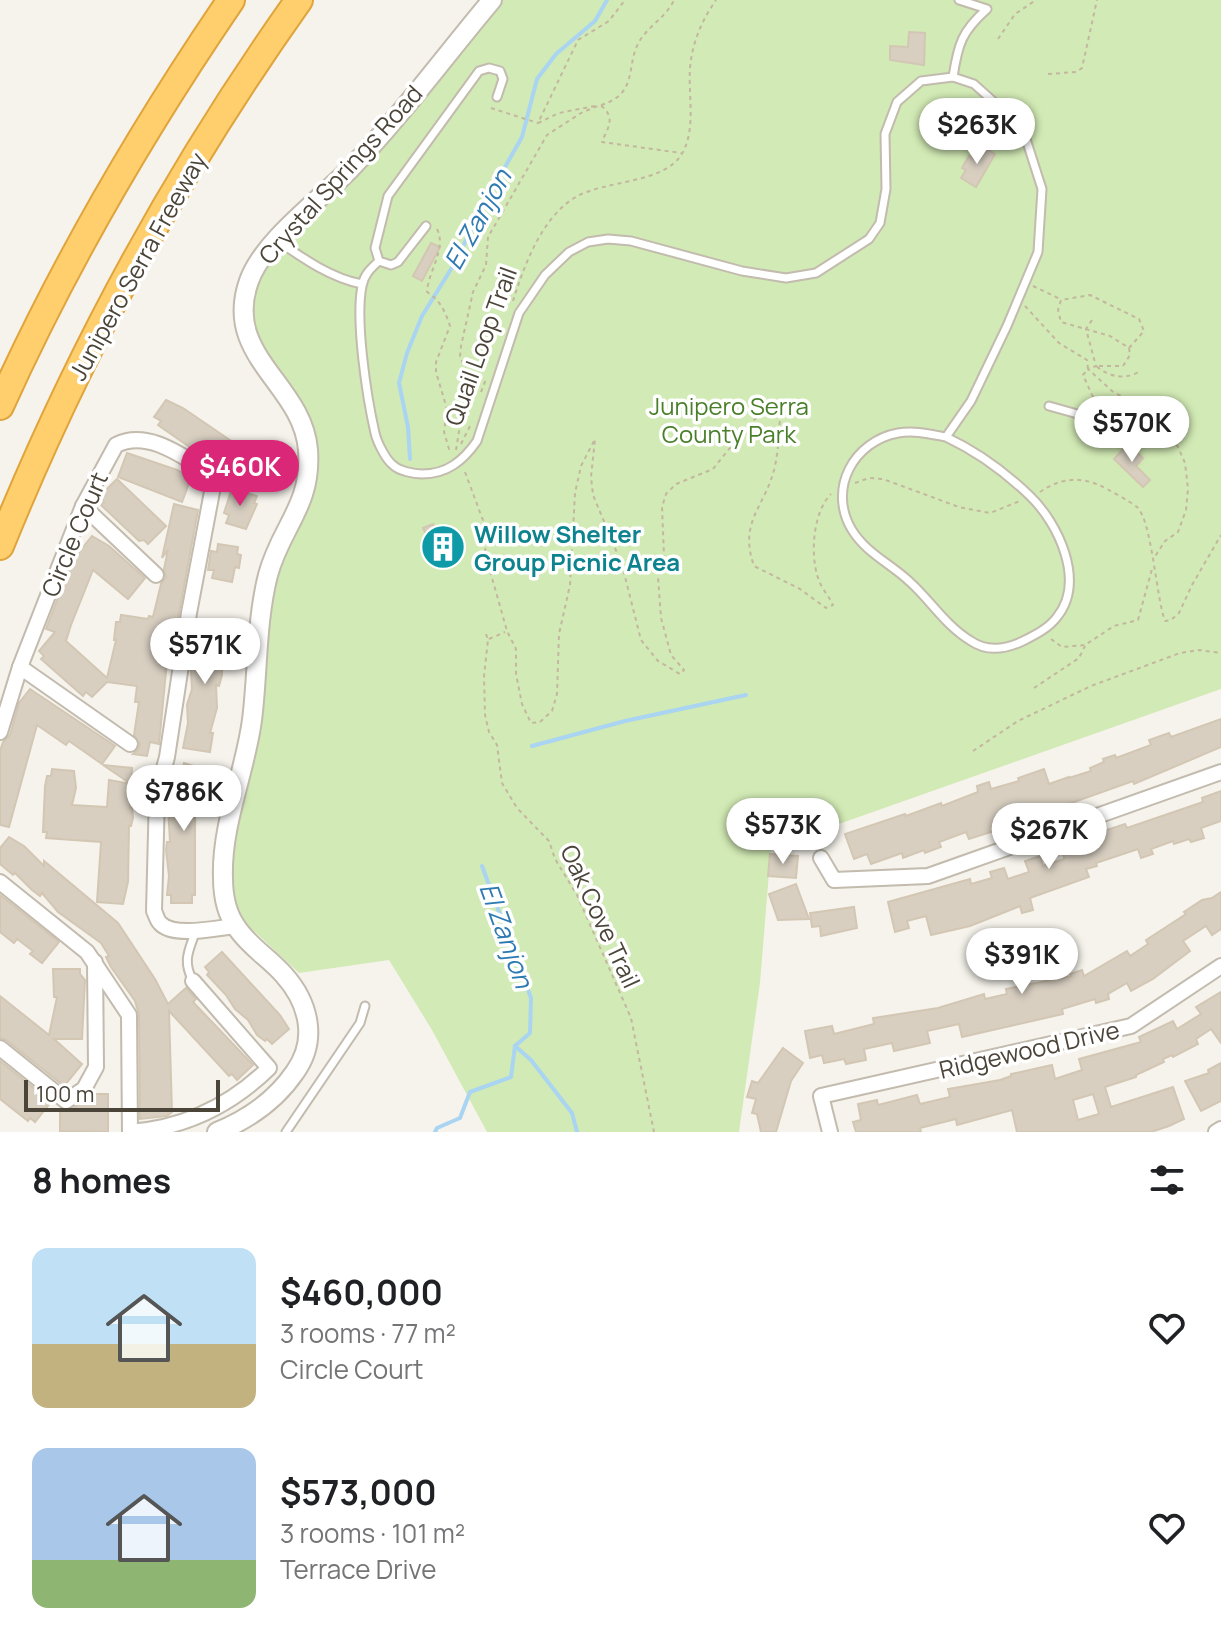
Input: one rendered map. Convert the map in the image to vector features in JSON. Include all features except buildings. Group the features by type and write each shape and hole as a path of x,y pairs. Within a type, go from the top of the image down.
{"highway":[{"path":"0,406 52,298 113,186 231,0"},
{"name":"Junipero Serra Freeway","path":"0,546 72,383 144,244 218,121 299,0"}],"street":[{"name":"Crystal Springs Road","path":"217,1132 255,1113 289,1081 301,1064 309,1031 306,1010 296,991 235,926 225,905 223,853 252,723 263,600 277,549 307,486 308,450 304,427 249,342 243,322 243,302 258,261 352,167 492,0"},
{"name":"Circle Court","path":"0,732 20,667 83,506 116,445 126,439 139,438 170,450 215,476 189,613 167,757 155,809 154,911 160,923 172,930 235,926"},
{"path":"83,506 156,575"},
{"path":"20,667 130,744"},
{"path":"821,858 834,880 928,876 1221,772"},
{"path":"0,882 81,947 95,962 129,1015 130,1132 160,1130 219,1108 247,1090 269,1068 193,981"},
{"path":"0,1048 66,1101 84,1089 96,1067 95,962"},
{"name":"Ridgewood Drive","path":"830,1132 821,1096 1131,1026 1221,966"}],"lane":[{"path":"953,77 958,47 968,25 987,9 959,0"},
{"path":"379,261 375,248 388,196 479,71 489,68 500,71 503,79 497,97"},
{"path":"379,261 368,270 362,284 362,341 375,437 393,466 415,474 433,474 461,461 477,441 519,313 545,275 569,252 588,242 608,239 631,241 742,271 786,278 816,273 869,239 880,223 886,189 885,134 897,102 921,81 953,77 974,84 1003,110 1026,139 1042,189 1038,252 971,401 946,437"},
{"path":"379,261 391,265 398,262 430,226"},
{"path":"276,240 345,281 362,284"},
{"path":"1049,406 1113,424"},
{"path":"909,431 946,437 994,464 1031,497 1059,537 1068,567 1067,598 1058,616 1041,631 1006,647 980,646 948,623 910,581 867,550 851,528 842,506 848,467 866,445 909,431"},
{"path":"193,981 186,969 186,960 196,930"},
{"path":"286,1132 360,1023 365,1006"}],"path":[{"path":"538,123 578,40 609,21 625,0"},
{"path":"430,226 439,232 440,247 430,271 427,292 445,310 450,326 436,362 447,409 445,439 449,449 455,446 462,417 468,375 460,356 461,346 473,292 486,265 488,237 547,135 581,113 613,101 624,89 633,71 636,46 648,29 669,10 674,0"},
{"path":"491,108 538,123 559,113 600,105 606,109 611,122 602,142 683,153 689,131 690,67 702,25 716,0"},
{"path":"998,39 1015,14 1036,0"},
{"path":"1048,74 1076,72 1082,68 1097,0"},
{"name":"Quail Loop Trail","path":"510,311 526,266 547,224 560,210 585,192 664,172 683,153"},
{"path":"1026,282 1061,300 1090,295 1139,319 1144,331 1129,348 1130,355 1123,366"},
{"path":"1061,300 1058,310 1061,322 1110,336 1129,348"},
{"path":"1018,301 1059,343 1087,360 1088,369 1112,391 1155,415 1178,447 1185,463 1188,489 1183,518 1178,532 1165,541 1153,559"},
{"path":"1092,320 1086,329 1096,366 1113,376 1128,378 1139,372"},
{"path":"1113,424 1083,375 1096,366 1123,366"},
{"path":"1123,366 1128,378"},
{"name":"Quail Loop Trail","path":"479,403 486,378"},
{"name":"Quail Loop Trail","path":"461,461 487,531 485,553 507,631 516,649 516,674 522,704 531,723 540,722 552,711 557,694 559,634 570,585 575,493 581,466 595,439 591,477 593,495 622,565 641,640 658,661 680,674 684,670 671,655 661,618 658,577 664,556 662,507 666,494 676,484 713,469 729,449 747,434 754,420 780,404 775,465 766,495 752,516 748,550 754,566 800,589 826,608 833,605 818,581 814,549 819,512 828,495 843,488"},
{"name":"Quail Loop Trail","path":"455,446 457,452 475,416"},
{"path":"843,488 869,478 883,479 947,503 990,513 1031,497 1051,484 1067,480 1093,482 1137,507 1145,520 1158,602 1165,621 1179,613 1221,535"},
{"path":"1050,624 1049,636 1062,647 1085,645 1114,626 1138,620 1154,564"},
{"path":"488,640 507,631"},
{"name":"Oak Cove Trail","path":"486,634 485,715 489,732 497,745 502,783 517,808 549,841 555,859 577,895 631,1018 654,1132"},
{"path":"1034,688 1079,658 1085,645"},
{"path":"973,751 1018,721 1091,686 1180,653 1199,650 1221,653"}],"green space":[{"name":"Junipero Serra County Park","path":"498,0 1221,0 1221,689 771,848 760,983 739,1132 487,1132 432,1030 389,960 299,973 241,919 230,885 231,848 269,593 312,465 249,319 257,273"}],"waterway":[{"name":"El Zanjon","path":"410,459 408,427 399,383 422,316 456,261 522,137 537,79 556,54 595,21 607,0"},
{"path":"532,746 625,721 746,695"},
{"name":"El Zanjon","path":"482,866 531,998 530,1033 515,1046"},
{"path":"515,1046 531,1060 572,1113 577,1132"},
{"path":"435,1132 437,1128 460,1118 470,1092 511,1077 515,1046"}],"place":[{"name":"Willow Shelter Group Picnic Area","path":"443,547"}]}
